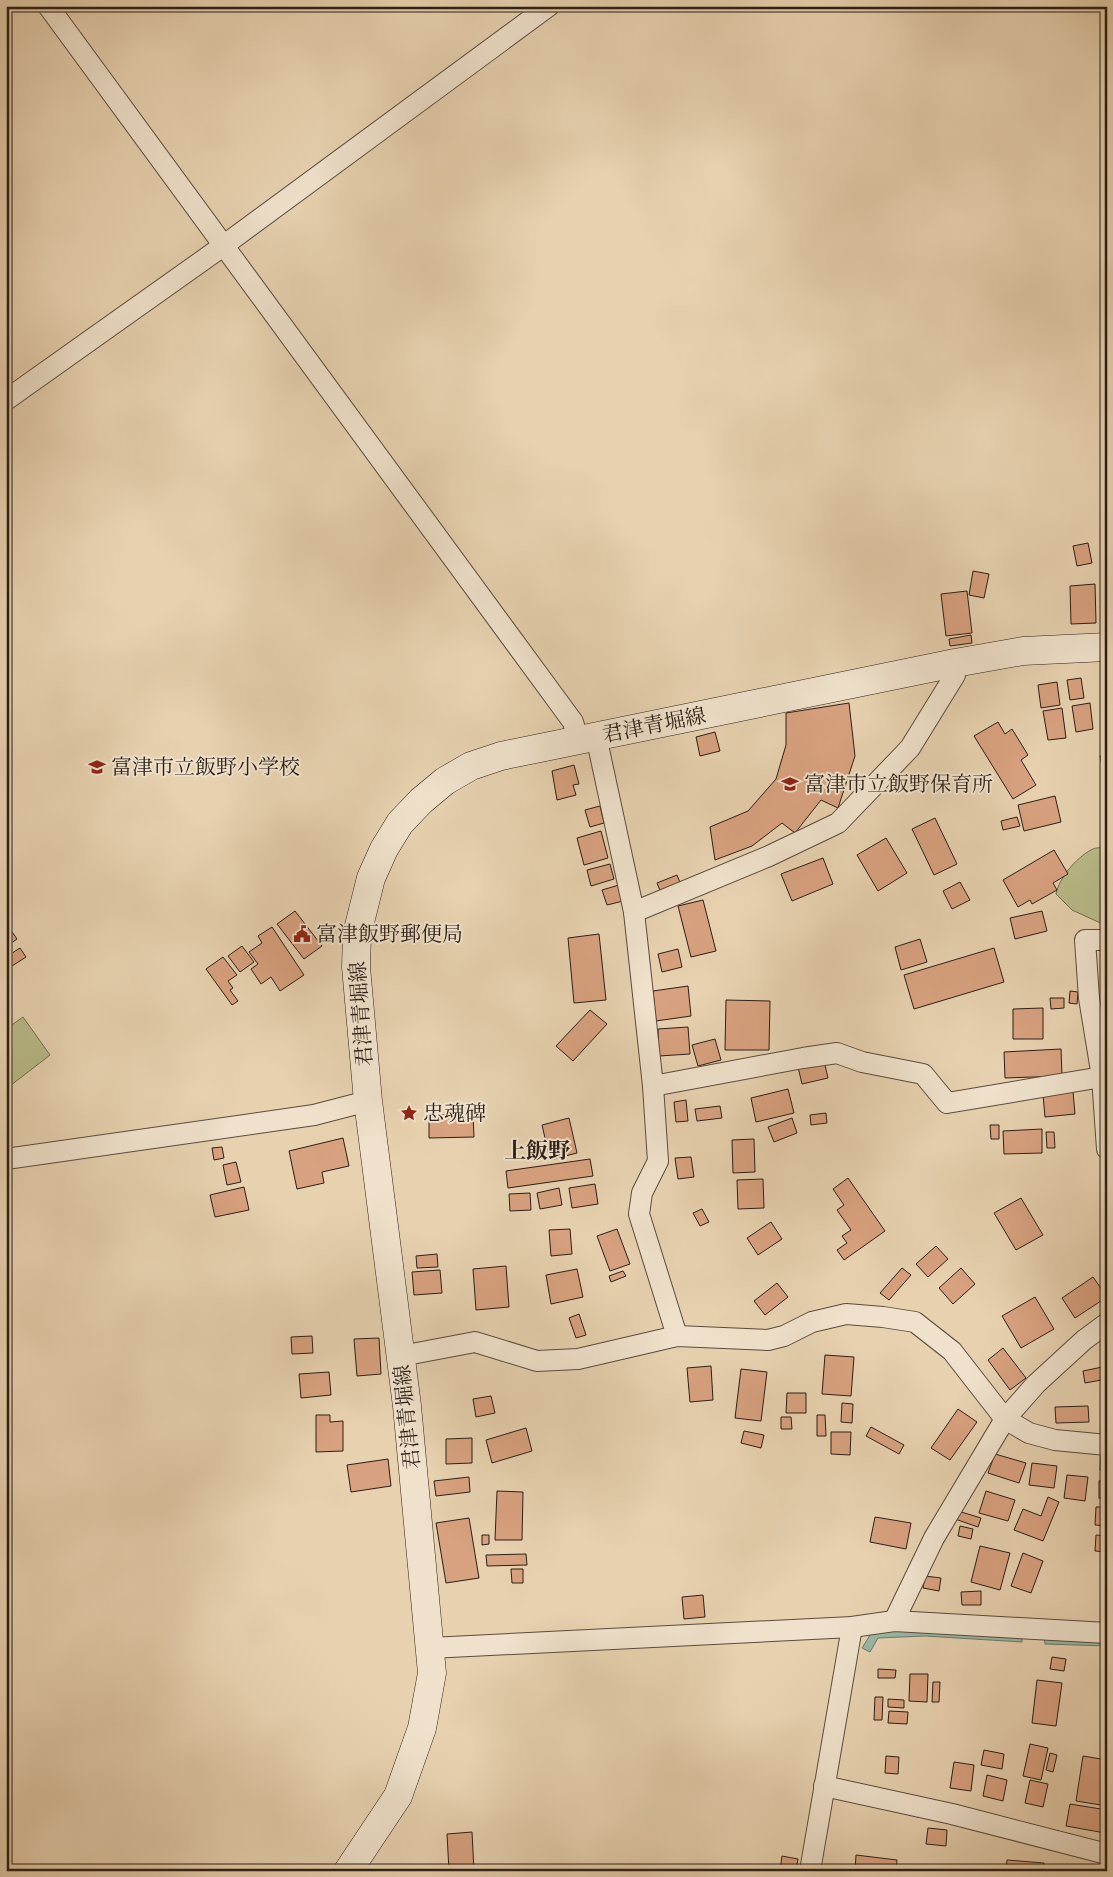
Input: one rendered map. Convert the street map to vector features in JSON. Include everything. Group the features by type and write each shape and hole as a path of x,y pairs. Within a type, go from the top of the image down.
{"main road":[{"name":"君津青堀線","path":"348,1871 398,1796 422,1728 432,1673 401,1356 368,1101 356,967 357,934 371,878 384,849 400,823 444,781 471,766 501,756 955,663 1023,651 1107,647"}],"street":[{"path":"48,6 573,722 587,738 634,912 653,1086 658,1161 642,1193 639,1214 677,1336"},
{"path":"6,400 223,246 549,6"},
{"path":"634,912 769,856 838,823 910,748 955,675 955,663"},
{"path":"1107,940 1085,940 1089,998 1102,1077 1107,1149"},
{"path":"653,1086 803,1058 837,1054 862,1062 923,1074 947,1103 1102,1077"},
{"path":"6,1159 314,1115 368,1101"},
{"path":"401,1356 475,1342 537,1361 578,1359 677,1336 768,1340 784,1336 812,1322 846,1314 914,1322 952,1351 1005,1419 1029,1433 1055,1440 1107,1445"},
{"path":"894,1621 934,1538 1005,1419 1036,1384 1084,1340 1107,1323"},
{"path":"430,1648 852,1627 894,1621 1107,1633"},
{"path":"810,1871 852,1627"},
{"path":"824,1786 952,1814 1107,1854"}],"green space":[{"path":"1107,847 1107,926 1072,910 1056,894 1064,875 1080,858 1093,849"},
{"path":"23,1017 50,1055 6,1089 6,1029"}],"shaded area":[{"path":"922,1629 1022,1634 1022,1642 925,1636 878,1638 870,1652 862,1648 872,1632"},
{"path":"1044,1634 1107,1637 1107,1646 1045,1644"}],"building":[{"path":"1088,543 1092,563 1077,566 1073,546"},
{"path":"973,571 989,574 984,598 969,595"},
{"path":"1095,584 1096,623 1071,624 1070,586"},
{"path":"967,591 972,633 946,636 941,594"},
{"path":"971,635 972,643 950,646 949,639"},
{"path":"1081,678 1084,698 1070,700 1067,680"},
{"path":"1057,682 1060,705 1041,708 1038,685"},
{"path":"849,703 855,756 838,808 821,800 795,833 782,823 752,846 715,860 710,827 748,811 776,779 786,745 786,713"},
{"path":"1090,703 1093,729 1076,732 1072,706"},
{"path":"1062,708 1066,738 1048,740 1043,711"},
{"path":"998,722 1005,734 1012,729 1028,755 1021,760 1036,785 1013,799 974,736"},
{"path":"715,732 720,751 700,756 696,737"},
{"path":"1107,755 1107,770 1103,771 1100,756"},
{"path":"574,765 579,784 573,785 576,795 557,800 552,771"},
{"path":"1055,796 1061,822 1024,831 1018,805"},
{"path":"600,806 604,823 590,827 585,810"},
{"path":"1017,817 1020,826 1003,830 1001,821"},
{"path":"935,818 957,864 934,875 912,829"},
{"path":"601,831 608,858 584,865 577,838"},
{"path":"886,838 907,873 878,891 857,855"},
{"path":"1054,850 1068,874 1053,883 1057,890 1032,904 1030,900 1018,907 1003,880"},
{"path":"823,858 833,884 792,901 781,874"},
{"path":"610,864 614,879 591,886 587,870"},
{"path":"677,875 681,885 661,893 657,883"},
{"path":"960,882 970,900 952,909 943,891"},
{"path":"619,885 623,901 607,905 602,890"},
{"path":"703,900 716,951 691,957 678,906"},
{"path":"295,911 322,946 304,959 277,924"},
{"path":"1042,911 1047,931 1015,939 1010,918"},
{"path":"6,923 17,939 6,947"},
{"path":"272,927 304,975 280,991 271,977 261,984 251,969 258,964 249,952 262,943 258,936"},
{"path":"599,934 606,1000 574,1003 568,938"},
{"path":"920,939 927,962 901,970 895,947"},
{"path":"242,946 254,962 240,972 228,956"},
{"path":"20,948 26,957 12,966 6,957"},
{"path":"994,948 1004,982 914,1009 904,975"},
{"path":"678,949 682,967 662,972 658,954"},
{"path":"223,957 237,975 228,981 233,988 230,990 238,1001 232,1005 206,969"},
{"path":"688,986 691,1016 656,1021 653,991"},
{"path":"1070,991 1078,992 1077,1004 1069,1003"},
{"path":"1050,998 1064,998 1064,1008 1051,1009"},
{"path":"726,1000 770,1001 769,1050 725,1050"},
{"path":"1043,1008 1043,1039 1013,1039 1013,1009"},
{"path":"590,1010 607,1024 573,1061 556,1046"},
{"path":"688,1027 690,1054 659,1056 658,1029"},
{"path":"715,1039 721,1060 698,1066 692,1045"},
{"path":"1061,1049 1062,1076 1005,1078 1004,1052"},
{"path":"824,1061 828,1078 802,1084 798,1067"},
{"path":"788,1089 794,1113 756,1122 751,1098"},
{"path":"1073,1092 1075,1114 1045,1117 1043,1095"},
{"path":"686,1100 688,1121 676,1122 674,1102"},
{"path":"720,1106 722,1118 697,1121 695,1109"},
{"path":"826,1113 827,1123 811,1125 810,1115"},
{"path":"473,1114 474,1137 429,1138 429,1115"},
{"path":"569,1118 577,1153 550,1160 542,1125"},
{"path":"792,1118 797,1133 774,1142 768,1127"},
{"path":"990,1125 999,1125 999,1139 991,1139"},
{"path":"1042,1129 1042,1153 1004,1154 1003,1131"},
{"path":"1046,1132 1054,1132 1055,1148 1047,1148"},
{"path":"343,1138 349,1166 322,1172 324,1183 297,1189 289,1151"},
{"path":"754,1139 755,1172 733,1173 732,1140"},
{"path":"222,1147 224,1158 214,1160 212,1148"},
{"path":"691,1157 694,1177 678,1179 675,1158"},
{"path":"590,1159 593,1176 508,1188 506,1171"},
{"path":"236,1162 241,1182 227,1185 223,1165"},
{"path":"848,1178 885,1231 844,1260 837,1250 847,1243 842,1236 851,1230 837,1210 844,1205 833,1189"},
{"path":"763,1179 764,1208 738,1209 737,1180"},
{"path":"595,1184 598,1204 572,1208 569,1188"},
{"path":"244,1187 249,1210 215,1217 210,1195"},
{"path":"559,1188 562,1205 540,1209 537,1193"},
{"path":"530,1193 531,1210 510,1211 509,1194"},
{"path":"1021,1198 1043,1235 1016,1250 994,1213"},
{"path":"702,1209 709,1222 700,1226 693,1213"},
{"path":"771,1222 782,1239 758,1255 747,1238"},
{"path":"570,1229 572,1254 551,1256 549,1230"},
{"path":"617,1229 630,1264 610,1271 597,1236"},
{"path":"936,1246 948,1259 928,1277 916,1264"},
{"path":"437,1254 438,1267 417,1268 416,1256"},
{"path":"506,1266 509,1307 476,1310 473,1269"},
{"path":"902,1268 911,1275 889,1300 880,1293"},
{"path":"961,1268 975,1284 953,1304 939,1288"},
{"path":"577,1269 583,1297 551,1304 546,1275"},
{"path":"440,1270 442,1293 414,1295 412,1272"},
{"path":"623,1271 626,1276 611,1282 609,1276"},
{"path":"1093,1277 1107,1297 1075,1318 1062,1298"},
{"path":"777,1283 788,1297 765,1315 754,1301"},
{"path":"1035,1297 1054,1329 1021,1348 1002,1316"},
{"path":"579,1314 586,1335 576,1338 569,1318"},
{"path":"312,1336 313,1353 292,1354 291,1337"},
{"path":"379,1338 381,1374 357,1376 354,1339"},
{"path":"1003,1348 1026,1378 1010,1390 988,1360"},
{"path":"825,1355 854,1357 851,1396 822,1394"},
{"path":"711,1366 713,1400 690,1402 687,1368"},
{"path":"1107,1366 1107,1379 1085,1383 1083,1371"},
{"path":"741,1369 767,1372 761,1421 735,1418"},
{"path":"329,1372 331,1395 301,1398 299,1374"},
{"path":"787,1393 806,1393 806,1413 786,1413"},
{"path":"491,1396 495,1413 476,1417 473,1399"},
{"path":"842,1403 853,1404 852,1423 841,1422"},
{"path":"1088,1406 1089,1422 1056,1423 1055,1407"},
{"path":"958,1409 977,1422 950,1460 931,1448"},
{"path":"316,1415 330,1415 330,1422 343,1421 343,1451 316,1452"},
{"path":"817,1415 825,1415 826,1436 817,1436"},
{"path":"781,1417 791,1417 792,1429 781,1429"},
{"path":"871,1427 904,1445 899,1454 866,1436"},
{"path":"526,1428 532,1451 492,1463 486,1440"},
{"path":"744,1431 764,1435 761,1448 741,1443"},
{"path":"831,1432 851,1432 850,1455 831,1454"},
{"path":"472,1438 472,1463 446,1464 446,1439"},
{"path":"1101,1451 1107,1452 1107,1471 1100,1470"},
{"path":"995,1454 1026,1463 1019,1483 988,1473"},
{"path":"388,1459 391,1486 351,1492 347,1465"},
{"path":"1032,1463 1057,1466 1054,1488 1029,1485"},
{"path":"1067,1475 1088,1477 1085,1501 1064,1498"},
{"path":"469,1477 470,1492 436,1496 434,1481"},
{"path":"1099,1481 1107,1481 1107,1498 1099,1498"},
{"path":"497,1491 523,1492 522,1540 495,1540"},
{"path":"986,1491 1015,1500 1008,1521 979,1513"},
{"path":"1048,1497 1059,1502 1043,1541 1014,1530 1023,1509 1041,1516"},
{"path":"1096,1507 1107,1507 1107,1526 1095,1525"},
{"path":"958,1511 981,1518 978,1527 955,1519"},
{"path":"875,1517 911,1523 906,1549 870,1542"},
{"path":"469,1518 479,1578 446,1583 436,1523"},
{"path":"960,1526 973,1529 971,1539 958,1536"},
{"path":"482,1535 489,1535 489,1544 482,1545"},
{"path":"1096,1535 1107,1536 1107,1552 1095,1551"},
{"path":"980,1546 1010,1553 1000,1590 971,1582"},
{"path":"1023,1553 1043,1561 1031,1593 1011,1586"},
{"path":"526,1554 527,1565 487,1566 486,1555"},
{"path":"511,1569 523,1569 523,1583 512,1583"},
{"path":"925,1576 941,1578 939,1591 923,1588"},
{"path":"981,1591 981,1605 962,1605 961,1592"},
{"path":"703,1595 705,1617 684,1619 682,1597"},
{"path":"1052,1657 1066,1659 1064,1671 1050,1669"},
{"path":"878,1669 896,1670 895,1678 878,1678"},
{"path":"910,1674 928,1674 927,1702 909,1701"},
{"path":"1037,1680 1062,1683 1056,1726 1032,1723"},
{"path":"933,1682 940,1682 939,1702 932,1702"},
{"path":"875,1697 883,1697 882,1720 874,1720"},
{"path":"888,1699 904,1700 904,1708 888,1707"},
{"path":"889,1711 908,1712 907,1724 888,1723"},
{"path":"1030,1744 1048,1748 1041,1780 1023,1776"},
{"path":"984,1750 1004,1754 1002,1769 981,1765"},
{"path":"1050,1753 1057,1755 1053,1772 1046,1770"},
{"path":"886,1756 899,1757 898,1774 885,1773"},
{"path":"1083,1756 1107,1760 1107,1806 1076,1801"},
{"path":"954,1762 974,1765 971,1791 950,1788"},
{"path":"987,1775 1007,1780 1003,1801 983,1796"},
{"path":"1030,1780 1048,1784 1043,1807 1025,1803"},
{"path":"1070,1804 1107,1810 1105,1833 1066,1826"},
{"path":"928,1828 947,1830 946,1846 926,1844"},
{"path":"472,1832 474,1871 449,1871 447,1834"},
{"path":"856,1855 897,1860 896,1871 855,1871"},
{"path":"782,1856 798,1859 796,1871 780,1871"},
{"path":"1007,1860 1044,1863 1043,1871 1006,1871"},
{"path":"911,1866 937,1869 936,1871 910,1871"}],"place":[{"name":"富津市立飯野小学校","path":"97,767"},
{"name":"富津市立飯野保育所","path":"790,784"},
{"name":"富津飯野郵便局","path":"302,934"},
{"name":"忠魂碑","path":"409,1113"}],"district":[{"name":"上飯野","path":"537,1150"}]}
